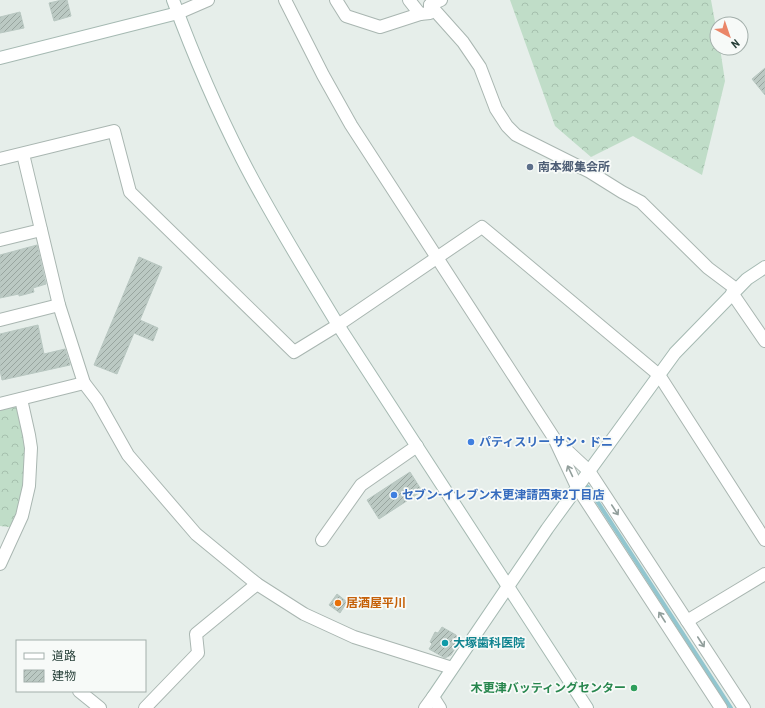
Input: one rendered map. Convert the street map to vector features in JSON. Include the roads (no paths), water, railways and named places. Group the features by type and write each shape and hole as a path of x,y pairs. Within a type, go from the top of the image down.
{"street":[{"path":"173,0 211,95 242,159 301,264 338,325 587,708"},
{"path":"0,58 178,13 208,0"},
{"path":"285,0 323,75 351,125 554,438 577,487 721,708"},
{"path":"336,0 346,16 380,27 420,14 430,13 430,5"},
{"path":"409,0 420,14"},
{"path":"430,5 441,0"},
{"path":"430,5 463,42 480,67 496,110 507,126 516,135 590,172 641,202 708,268 734,291 765,341"},
{"path":"0,159 114,131 130,192 294,352 338,325 482,227 659,375 765,540"},
{"path":"23,154 60,305 84,383 97,400 128,455 196,534 257,584 304,614 354,637 452,668"},
{"path":"0,240 41,230"},
{"path":"425,708 547,529 675,352 734,291 747,279 765,267"},
{"path":"0,320 60,305"},
{"path":"0,404 84,383"},
{"path":"0,564 22,516 30,486 31,448 21,398"},
{"path":"554,438 589,471 744,708"},
{"path":"322,540 361,485 417,446"},
{"path":"687,620 765,574"},
{"path":"145,708 198,653 196,634 257,584"},
{"path":"80,692 100,708"},
{"path":"433,696 440,708"}],"waterway":[{"path":"588,487 731,708"}],"place":[{"name":"南本郷集会所","path":"530,167"},
{"name":"パティスリー サン・ドニ","path":"471,442"},
{"name":"セブン-イレブン木更津請西東2丁目店","path":"394,495"},
{"name":"居酒屋平川","path":"338,603"},
{"name":"大塚歯科医院","path":"445,643"},
{"name":"木更津バッティングセンター","path":"634,688"}]}
